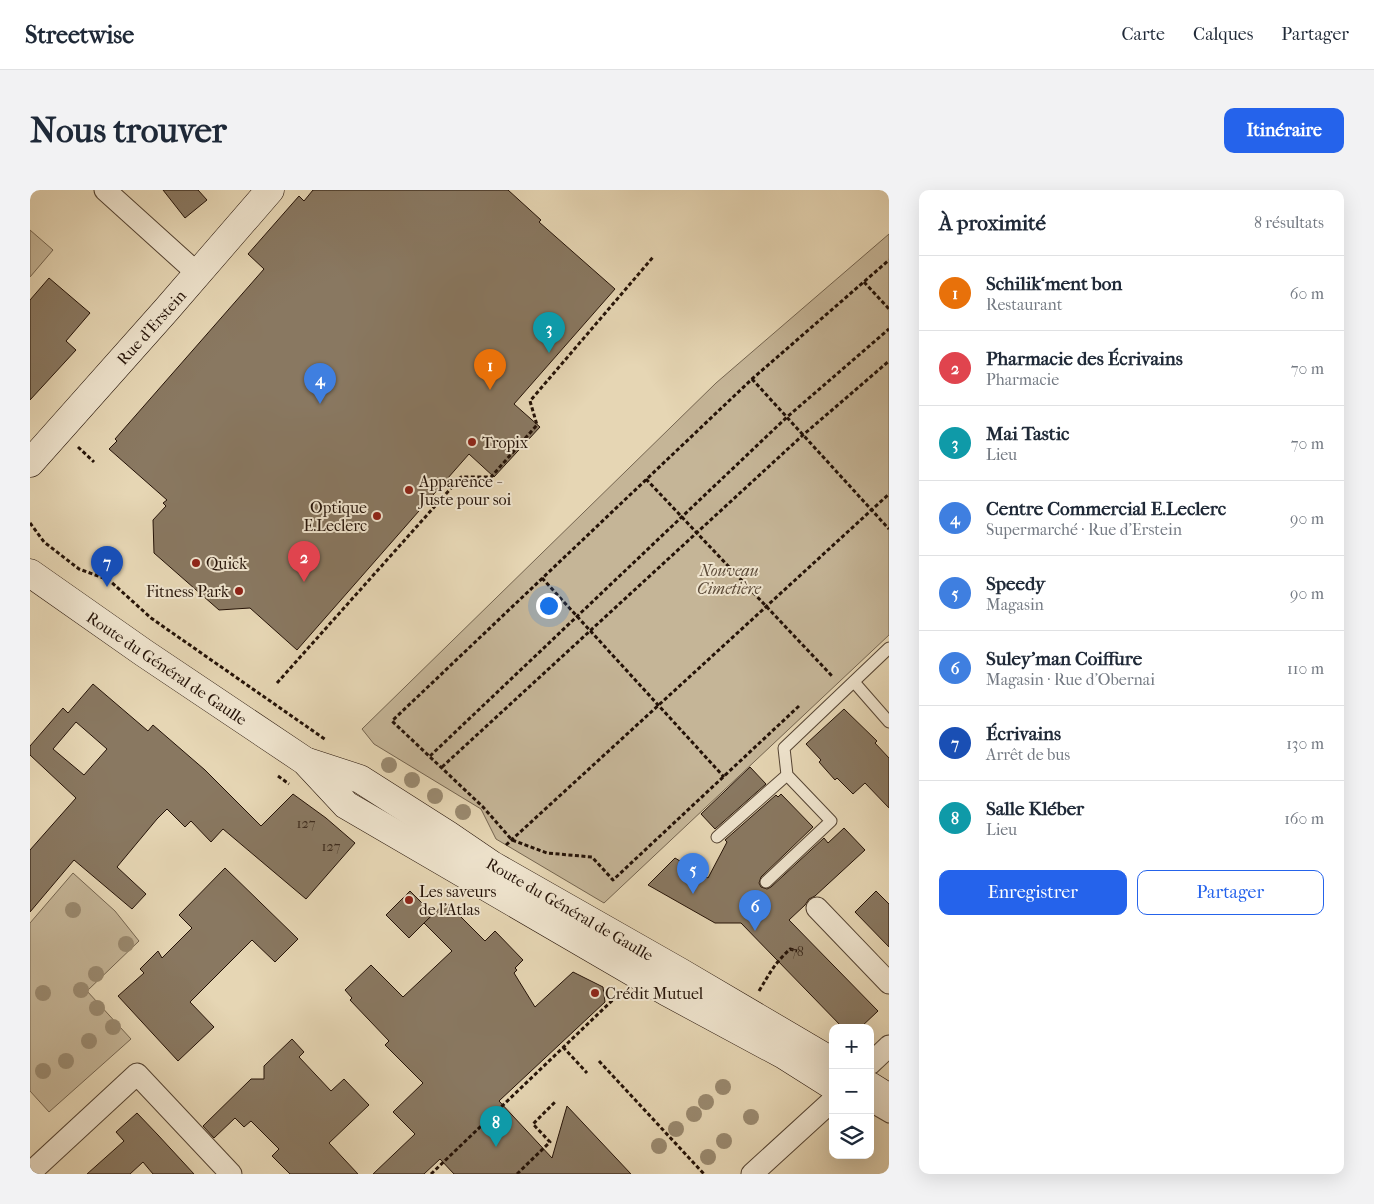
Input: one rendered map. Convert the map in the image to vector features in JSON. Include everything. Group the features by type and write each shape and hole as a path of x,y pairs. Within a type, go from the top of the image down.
{"main road":[{"name":"Rue d'Erstein","path":"30,462 198,274 270,190"},
{"name":"Route du Général de Gaulle","path":"30,573 144,653 305,761 346,805 668,992 784,1055 829,1083"},
{"name":"Route du Général de Gaulle","path":"305,761 360,779 492,865 829,1060"}],"street":[{"path":"105,190 198,274"},
{"path":"817,908 889,983"},
{"path":"874,1060 889,1046"},
{"path":"30,1173 136,1074 231,1174"},
{"path":"752,1174 829,1104"}],"lane":[{"path":"766,882 831,821 787,774 784,748 889,648"},
{"path":"854,682 889,722"},
{"path":"717,837 787,774"}],"path":[{"path":"276,683 461,477 491,477 538,425 530,401 654,256"},
{"path":"803,703 613,880 592,858 548,852 512,840 484,807 392,721 752,379 889,260"},
{"path":"864,282 889,309"},
{"path":"430,756 787,417 889,329"},
{"path":"442,768 803,435 889,361"},
{"path":"752,379 889,528"},
{"path":"78,447 94,462"},
{"path":"646,479 835,680"},
{"path":"501,851 889,494"},
{"path":"542,578 724,777"},
{"path":"757,994 770,971 782,957 790,949 797,951"},
{"path":"431,1174 624,990"},
{"path":"563,1047 587,1073"},
{"path":"599,1061 704,1174"},
{"path":"517,1174 550,1142 533,1124 556,1100"}],"green space":[{"path":"30,230 53,250 30,277"},
{"name":"Nouveau Cimetière","path":"889,234 889,635 604,903 496,839 481,809 374,744 362,729 716,383"},
{"path":"73,873 115,911 139,941 87,991 131,1039 49,1112 30,1091 30,923"}],"building":[{"path":"163,190 198,190 207,200 185,218"},
{"path":"313,190 508,190 541,220 539,222 615,289 514,404 540,427 494,477 469,454 297,650 250,608 219,610 154,553 153,520 166,506 163,503 167,500 109,449 117,441 115,439 264,269 248,254 299,196 304,201"},
{"path":"49,278 90,313 66,341 76,350 30,400 30,300"},
{"path":"93,684 148,731 153,725 205,770 261,826 293,794 326,818 355,843 306,899 223,829 211,842 191,821 185,827 167,809 117,867 146,894 132,909 74,860 30,912 30,850 76,798 30,755 30,746 63,708 68,713","holes":["76,722 107,749 84,775 53,749"]},
{"path":"844,709 877,741 875,743 889,758 889,808 865,783 853,794 837,778 835,780 819,762 821,760 806,744"},
{"path":"750,767 766,784 715,829 701,814"},
{"path":"781,794 813,827 761,877 759,883 761,887 767,889 771,887 824,838 828,843 844,828 865,850 815,896 809,899 789,920 878,1011 864,1024 839,1024 741,923 715,923 648,885 675,858 708,878 727,842 725,840 776,795 778,797"},
{"path":"225,868 298,939 275,962 252,940 190,1002 214,1027 178,1061 118,996 144,973 140,969 158,951 162,958 192,928 179,915"},
{"path":"410,891 433,914 409,938 386,915"},
{"path":"876,891 889,904 889,947 855,912"},
{"path":"446,902 485,941 495,931 523,960 515,968 517,970 514,973 535,1007 573,972 603,987 605,1002 499,1101 552,1158 567,1106 631,1174 454,1174 440,1159 424,1174 373,1174 415,1134 393,1112 423,1083 385,1045 389,1041 350,1000 352,998 345,990 371,965 403,997 452,951 424,923"},
{"path":"292,1039 304,1052 299,1057 331,1091 344,1079 369,1105 329,1143 358,1174 290,1174 272,1156 279,1149 251,1121 244,1127 235,1118 214,1138 203,1126 251,1079 264,1079 264,1066"},
{"path":"137,1113 194,1174 153,1174 143,1162 130,1174 87,1174 124,1141 116,1132"}],"place":[{"name":"Mai Tastic","path":"549,353"},
{"name":"Schilik‘ment bon","path":"490,390"},
{"name":"Centre Commercial E.Leclerc","path":"320,404"},
{"name":"Tropix","path":"472,442"},
{"name":"Apparence - Juste pour soi","path":"409,490"},
{"name":"Optique E.Leclerc","path":"377,516"},
{"name":"Quick","path":"196,563"},
{"name":"Pharmacie des Écrivains","path":"304,582"},
{"name":"Écrivains","path":"107,587"},
{"name":"Fitness Park","path":"239,591"},
{"name":"Speedy","path":"693,894"},
{"name":"Les saveurs de l'Atlas","path":"409,900"},
{"name":"Suley'man Coiffure","path":"755,931"},
{"name":"Crédit Mutuel","path":"595,993"},
{"name":"Salle Kléber","path":"496,1147"}]}
